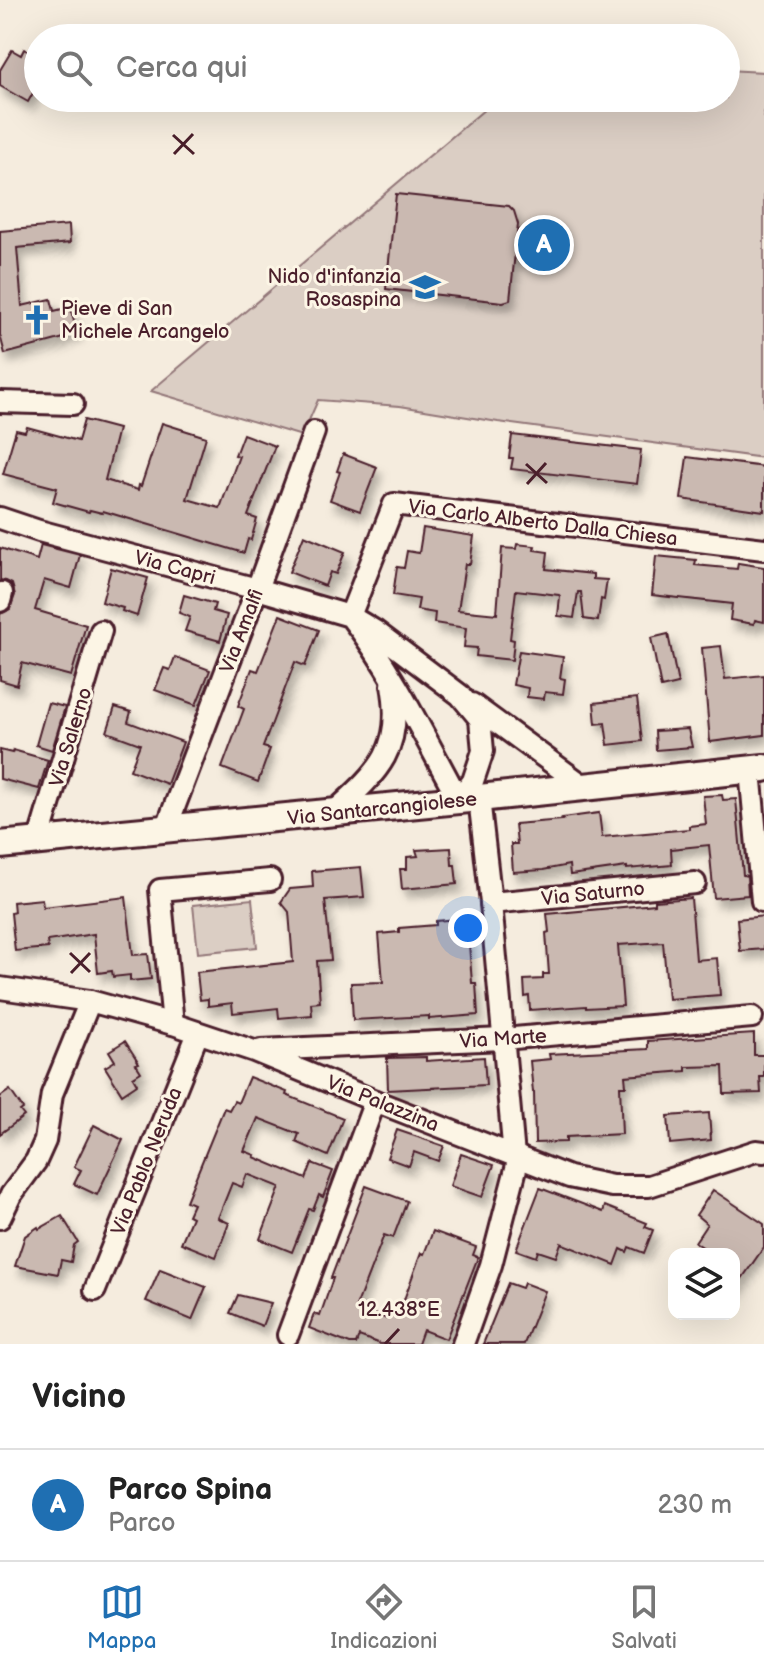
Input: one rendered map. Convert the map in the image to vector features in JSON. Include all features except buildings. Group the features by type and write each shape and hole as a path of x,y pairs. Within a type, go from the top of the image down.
{"main road":[{"name":"Via Santarcangiolese","path":"0,845 757,769"}],"street":[{"path":"0,402 73,404"},
{"name":"Via Amalfi","path":"166,829 314,432"},
{"name":"Via Carlo Alberto Dalla Chiesa","path":"344,615 394,504 764,549"},
{"name":"Via Capri","path":"0,518 344,615 375,631 585,787"},
{"path":"344,615 375,648 469,799 491,903 517,1156 491,1265 463,1344"},
{"name":"Via Salerno","path":"38,842 101,631"},
{"path":"334,812 370,779 383,763 392,742 396,704 390,673"},
{"name":"Via Capri","path":"460,695 480,719 483,751 469,799"},
{"path":"757,769 763,901"},
{"path":"173,1024 160,890 270,880"},
{"name":"Via Saturno","path":"491,903 695,883"},
{"name":"Via Palazzina","path":"0,988 90,1001 173,1024 254,1051 569,1177 612,1186 649,1186 756,1151 764,1152"},
{"path":"0,1218 45,1141 52,1094 90,1001"},
{"name":"Via Marte","path":"254,1051 503,1039 752,1017"},
{"name":"Via Pablo Neruda","path":"95,1290 198,1033"},
{"path":"288,1335 375,1101"}],"shaded area":[{"path":"740,71 764,72 764,458 400,406 318,400 302,436 151,391 481,112 740,112"},
{"path":"252,899 257,947 198,953 193,905"}],"place":[{"name":"Parco Spina","path":"544,245"},
{"name":"Nido d'infanzia Rosaspina","path":"425,287"},
{"name":"Pieve di San Michele Arcangelo","path":"37,320"}]}
